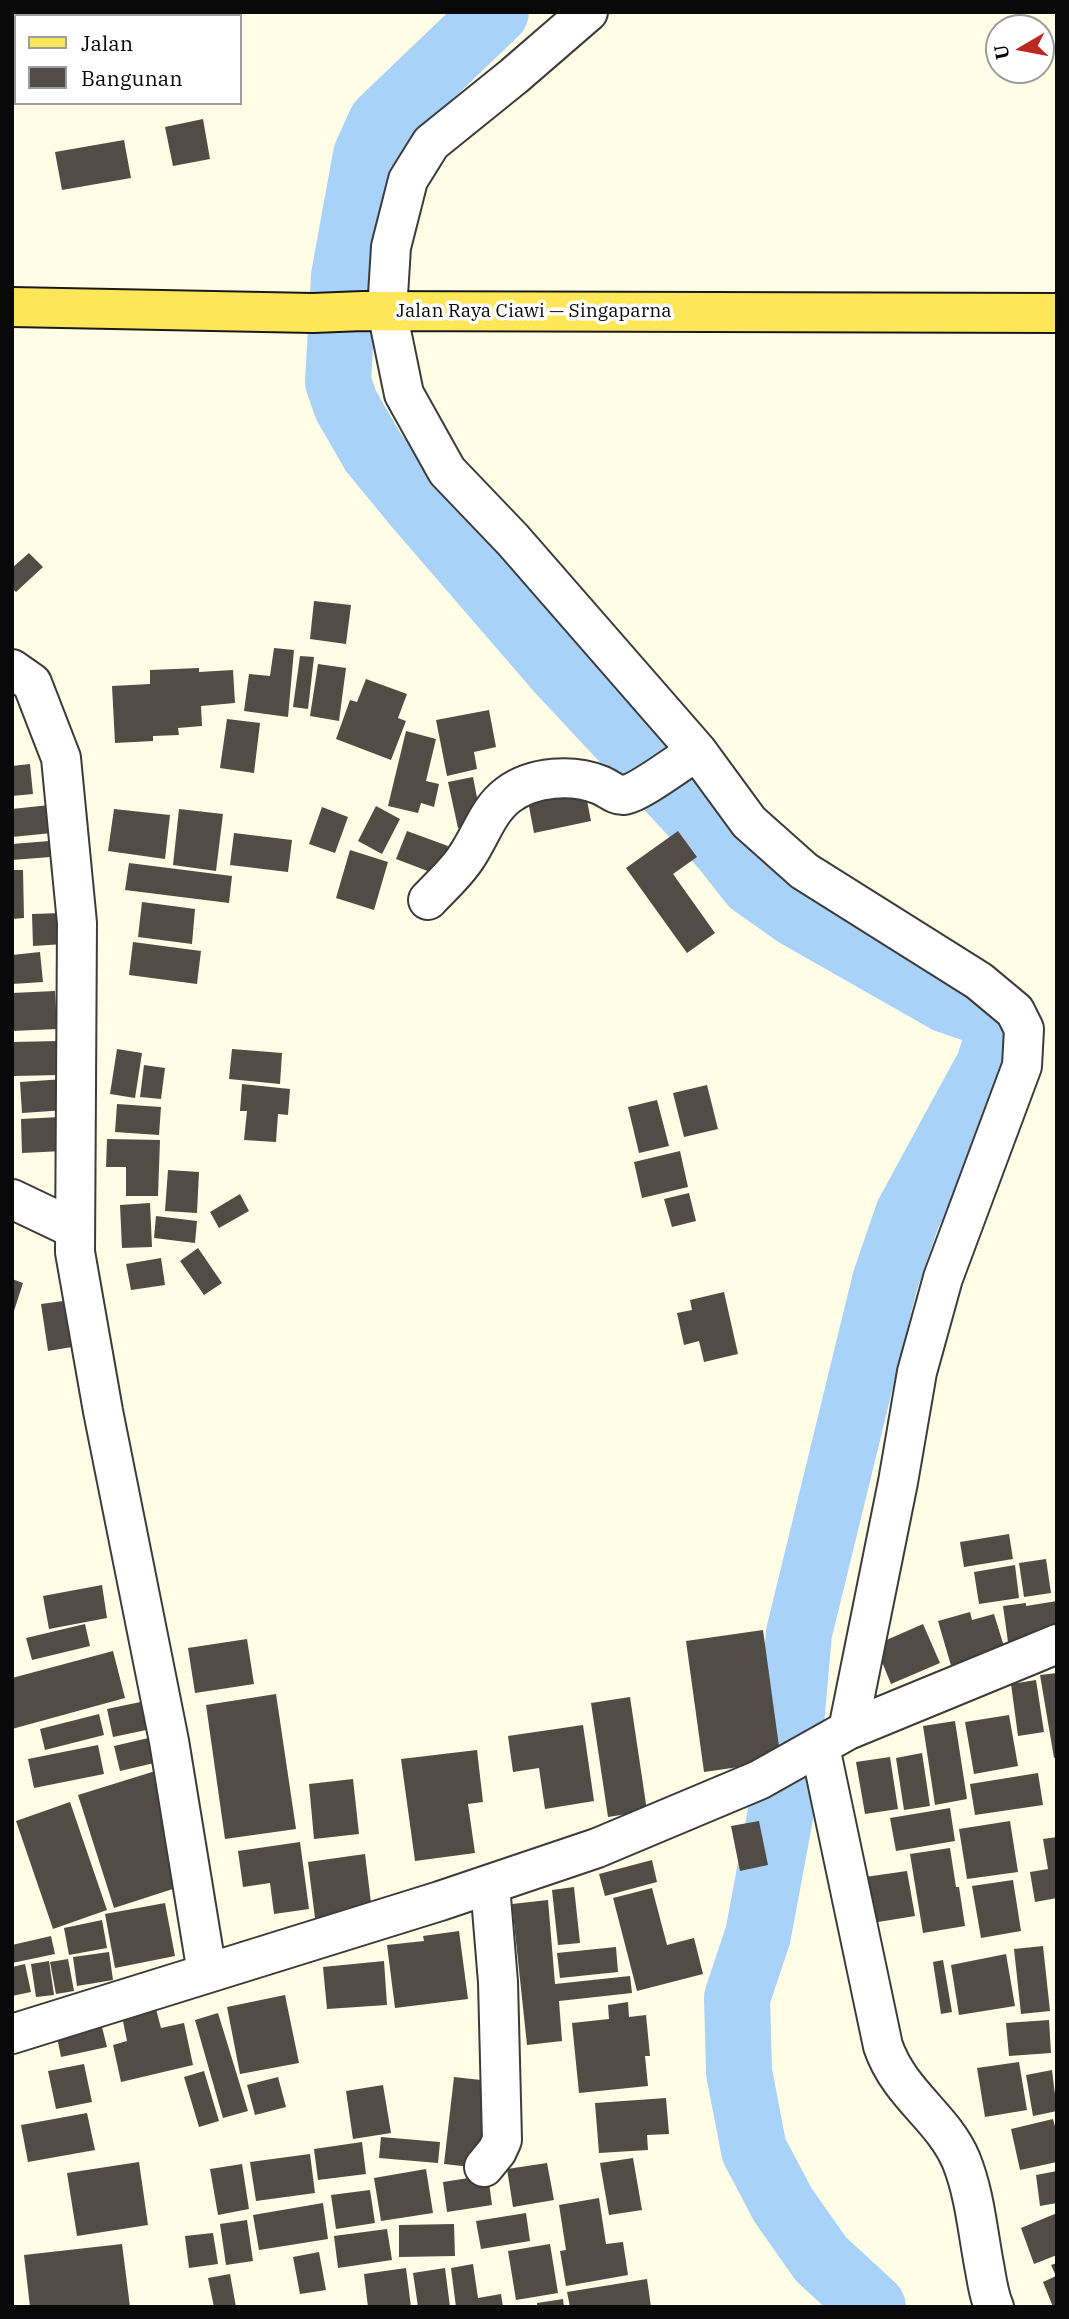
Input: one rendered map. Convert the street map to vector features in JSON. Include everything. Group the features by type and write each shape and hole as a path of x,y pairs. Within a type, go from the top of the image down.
{"main road":[{"name":"Jalan Raya Ciawi — Singaparna","path":"12,307 313,313 1057,313"}],"street":[{"path":"589,12 431,143 408,180 375,311 404,394 447,471 513,540 682,760 804,871 979,981 1015,1011 1024,1029 1022,1066 943,1278 917,1372 898,1482 825,1744 883,2046 900,2082 948,2137 961,2160 994,2307"},
{"path":"12,669 32,683 61,758 77,923 75,1252 103,1411 169,1741 207,1973"},
{"path":"428,900 467,858 490,814 519,788 562,778 576,778 621,796 635,792 682,760"},
{"path":"12,1199 75,1229"},
{"path":"12,2034 490,1885 597,1848 759,1780 825,1744 1057,1644"},
{"path":"484,2167 502,2140 498,1982 490,1885"}],"building":[{"path":"203,119 210,159 173,166 165,127"},
{"path":"124,140 131,178 62,190 55,152"},
{"path":"29,553 43,567 16,592 12,588 12,568"},
{"path":"314,601 351,605 346,644 310,639"},
{"path":"274,648 294,650 288,717 244,711 249,674 270,676"},
{"path":"300,656 314,657 308,709 293,707"},
{"path":"318,664 346,668 339,721 310,716"},
{"path":"199,668 199,672 233,670 235,703 201,706 202,726 178,728 179,735 153,736 153,741 115,743 112,686 150,684 150,670"},
{"path":"366,679 407,694 398,718 406,721 391,760 336,739 350,700 357,702"},
{"path":"489,710 496,747 474,752 477,769 447,776 436,720"},
{"path":"227,719 260,723 254,773 220,768"},
{"path":"406,731 436,739 426,781 439,784 434,807 421,803 418,813 388,806"},
{"path":"30,764 33,794 12,796 12,766"},
{"path":"473,777 482,823 458,828 448,782"},
{"path":"584,785 591,821 534,833 527,796"},
{"path":"59,804 62,832 12,837 12,809"},
{"path":"376,806 400,819 382,854 358,841"},
{"path":"322,807 348,817 335,853 309,844"},
{"path":"114,809 170,815 165,859 108,851"},
{"path":"179,809 223,814 216,871 173,865"},
{"path":"407,831 448,846 438,875 396,859"},
{"path":"678,831 697,857 673,874 715,933 687,953 626,868"},
{"path":"234,833 292,840 288,872 230,865"},
{"path":"62,840 63,856 12,860 12,844"},
{"path":"350,850 388,862 374,910 336,898"},
{"path":"129,863 232,876 229,903 125,890"},
{"path":"12,870 23,870 24,918 12,919"},
{"path":"142,902 195,909 192,944 138,937"},
{"path":"62,913 64,944 33,946 32,914"},
{"path":"133,942 201,951 197,984 129,975"},
{"path":"40,952 43,982 12,984 12,955"},
{"path":"55,991 57,1029 12,1031 12,993"},
{"path":"59,1041 60,1075 14,1076 13,1042"},
{"path":"117,1049 142,1053 135,1098 110,1094"},
{"path":"232,1049 282,1053 280,1084 229,1079"},
{"path":"144,1065 165,1068 161,1099 140,1097"},
{"path":"64,1079 66,1110 22,1113 20,1082"},
{"path":"242,1084 290,1089 288,1115 278,1114 276,1142 244,1140 247,1111 240,1111"},
{"path":"707,1085 718,1129 684,1137 673,1093"},
{"path":"657,1100 669,1146 639,1153 628,1107"},
{"path":"117,1104 161,1107 159,1135 115,1132"},
{"path":"60,1117 63,1151 22,1153 21,1119"},
{"path":"107,1139 160,1140 158,1196 126,1196 126,1167 106,1167"},
{"path":"680,1151 688,1187 642,1198 634,1162"},
{"path":"168,1170 199,1172 197,1213 165,1211"},
{"path":"689,1193 696,1221 672,1227 664,1199"},
{"path":"240,1194 249,1211 219,1228 210,1212"},
{"path":"150,1203 152,1247 122,1248 120,1205"},
{"path":"156,1216 197,1221 195,1243 154,1238"},
{"path":"198,1248 222,1283 204,1295 180,1261"},
{"path":"161,1258 165,1285 131,1290 126,1264"},
{"path":"12,1279 23,1283 13,1314 12,1314"},
{"path":"724,1292 738,1354 704,1362 699,1341 684,1345 677,1313 692,1310 690,1300"},
{"path":"71,1300 78,1346 48,1351 41,1304"},
{"path":"1009,1534 1013,1559 964,1567 960,1542"},
{"path":"1046,1559 1051,1593 1024,1597 1019,1563"},
{"path":"1015,1565 1019,1598 979,1604 974,1572"},
{"path":"102,1585 107,1618 49,1629 43,1596"},
{"path":"1057,1601 1057,1635 1008,1642 1003,1606 1026,1603 1026,1606"},
{"path":"970,1612 972,1620 994,1614 1006,1653 952,1669 938,1621"},
{"path":"85,1624 90,1646 32,1660 26,1638"},
{"path":"923,1624 940,1663 891,1684 875,1645"},
{"path":"763,1630 781,1761 704,1772 686,1641"},
{"path":"247,1639 254,1684 195,1693 188,1648"},
{"path":"113,1651 125,1698 12,1729 12,1678"},
{"path":"1057,1673 1057,1757 1054,1758 1040,1675"},
{"path":"1036,1680 1044,1732 1018,1736 1011,1684"},
{"path":"276,1694 296,1829 225,1839 206,1705"},
{"path":"630,1697 647,1811 608,1817 591,1703"},
{"path":"145,1701 151,1729 113,1737 107,1709"},
{"path":"99,1714 104,1735 45,1750 40,1729"},
{"path":"1009,1715 1018,1766 974,1774 965,1722"},
{"path":"955,1721 967,1799 935,1805 923,1726"},
{"path":"583,1725 594,1801 545,1809 539,1768 513,1772 508,1736"},
{"path":"157,1736 163,1761 120,1771 114,1746"},
{"path":"98,1745 104,1774 34,1788 28,1759"},
{"path":"477,1750 483,1802 468,1804 475,1853 415,1861 401,1759"},
{"path":"922,1753 930,1806 904,1810 896,1758"},
{"path":"890,1757 898,1809 865,1814 856,1762"},
{"path":"165,1768 179,1887 114,1908 78,1795"},
{"path":"1038,1773 1043,1805 975,1815 970,1784"},
{"path":"353,1779 359,1834 314,1839 309,1784"},
{"path":"70,1802 107,1910 53,1929 16,1821"},
{"path":"950,1808 955,1841 896,1851 890,1818"},
{"path":"759,1821 768,1865 740,1871 731,1826"},
{"path":"1010,1821 1018,1872 967,1879 959,1829"},
{"path":"1057,1837 1057,1898 1035,1902 1030,1872 1048,1869 1043,1839"},
{"path":"300,1842 309,1909 274,1914 270,1883 243,1887 238,1851"},
{"path":"950,1848 965,1926 923,1933 910,1854"},
{"path":"365,1854 372,1911 315,1918 308,1862"},
{"path":"652,1860 657,1882 605,1896 599,1874"},
{"path":"907,1871 915,1916 872,1923 865,1877"},
{"path":"1013,1880 1021,1931 981,1938 972,1886"},
{"path":"574,1887 580,1943 558,1945 552,1890"},
{"path":"652,1888 667,1945 694,1938 703,1974 637,1991 613,1898"},
{"path":"548,1900 555,1984 630,1976 632,1993 559,2001 562,2041 527,2045 512,1904"},
{"path":"165,1903 175,1956 115,1968 105,1914"},
{"path":"102,1920 107,1948 69,1955 64,1928"},
{"path":"459,1931 468,1999 395,2008 387,1945 424,1941 423,1936"},
{"path":"51,1936 55,1954 12,1963 12,1945"},
{"path":"1043,1946 1050,2011 1021,2014 1014,1949"},
{"path":"616,1947 618,1972 560,1978 557,1953"},
{"path":"109,1952 113,1980 77,1986 73,1957"},
{"path":"1006,1954 1015,2006 959,2015 951,1965"},
{"path":"68,1959 74,1991 56,1994 50,1962"},
{"path":"943,1960 952,2012 941,2014 933,1962"},
{"path":"49,1961 54,1995 36,1997 31,1964"},
{"path":"384,1961 387,2005 327,2009 323,1967"},
{"path":"25,1964 31,1992 12,1996 12,1967"},
{"path":"285,1995 299,2063 240,2074 227,2007"},
{"path":"628,2002 629,2017 646,2015 650,2056 645,2056 648,2086 579,2093 572,2023 609,2019 608,2005"},
{"path":"156,2009 161,2028 184,2023 193,2065 121,2082 113,2045 127,2041 122,2016"},
{"path":"218,2013 248,2111 223,2118 195,2020"},
{"path":"1049,2020 1051,2053 1009,2056 1006,2023"},
{"path":"101,2023 107,2047 61,2057 56,2032"},
{"path":"1019,2062 1027,2110 985,2117 977,2068"},
{"path":"84,2064 92,2102 56,2109 48,2071"},
{"path":"1052,2070 1057,2111 1033,2116 1026,2075"},
{"path":"204,2071 219,2121 199,2127 184,2077"},
{"path":"278,2077 286,2107 255,2115 247,2085"},
{"path":"454,2077 499,2082 480,2168 444,2164"},
{"path":"383,2085 391,2133 353,2139 346,2091"},
{"path":"666,2098 669,2134 647,2135 648,2150 599,2153 595,2103"},
{"path":"87,2113 95,2150 28,2162 21,2125"},
{"path":"1053,2119 1057,2134 1057,2162 1020,2170 1011,2129"},
{"path":"381,2137 440,2142 438,2163 379,2158"},
{"path":"362,2142 366,2174 318,2180 314,2149"},
{"path":"310,2154 315,2193 256,2201 250,2162"},
{"path":"633,2158 642,2210 609,2215 600,2163"},
{"path":"139,2162 148,2225 77,2236 67,2173"},
{"path":"547,2163 554,2200 513,2207 507,2169"},
{"path":"242,2164 249,2209 218,2215 210,2169"},
{"path":"426,2169 433,2213 381,2221 374,2178"},
{"path":"1057,2171 1057,2203 1040,2206 1036,2175"},
{"path":"488,2175 492,2205 447,2212 443,2182"},
{"path":"370,2190 375,2223 336,2229 331,2195"},
{"path":"599,2198 606,2244 623,2242 628,2275 566,2286 560,2251 566,2250 559,2205"},
{"path":"323,2203 328,2239 259,2250 253,2215"},
{"path":"526,2213 530,2241 481,2249 476,2221"},
{"path":"1057,2213 1057,2255 1034,2264 1021,2228"},
{"path":"247,2220 253,2261 226,2265 220,2224"},
{"path":"454,2224 455,2256 399,2257 399,2225"},
{"path":"387,2229 392,2260 338,2268 334,2236"},
{"path":"213,2233 218,2264 189,2268 185,2236"},
{"path":"122,2244 130,2307 30,2307 24,2255"},
{"path":"550,2244 558,2293 516,2300 508,2251"},
{"path":"319,2252 326,2290 300,2294 293,2257"},
{"path":"1057,2263 1057,2307 1053,2307 1043,2282 1056,2276 1051,2265"},
{"path":"473,2264 478,2298 501,2294 503,2307 456,2307 451,2268"},
{"path":"406,2268 411,2307 368,2307 364,2274"},
{"path":"445,2268 450,2307 418,2307 413,2273"},
{"path":"230,2274 236,2307 214,2307 208,2278"},
{"path":"647,2279 651,2307 570,2307 567,2292"},
{"path":"563,2299 564,2307 537,2307 537,2303"}],"waterway":[{"path":"496,12 381,122 366,155 344,276 338,382 346,405 373,452 419,508 558,669 723,846 752,883 796,914 947,1000 982,1012 1000,1029 989,1065 908,1214 885,1281 799,1633 785,1790 758,1935 737,1998 739,2072 754,2150 783,2205 821,2259 873,2307"}]}
